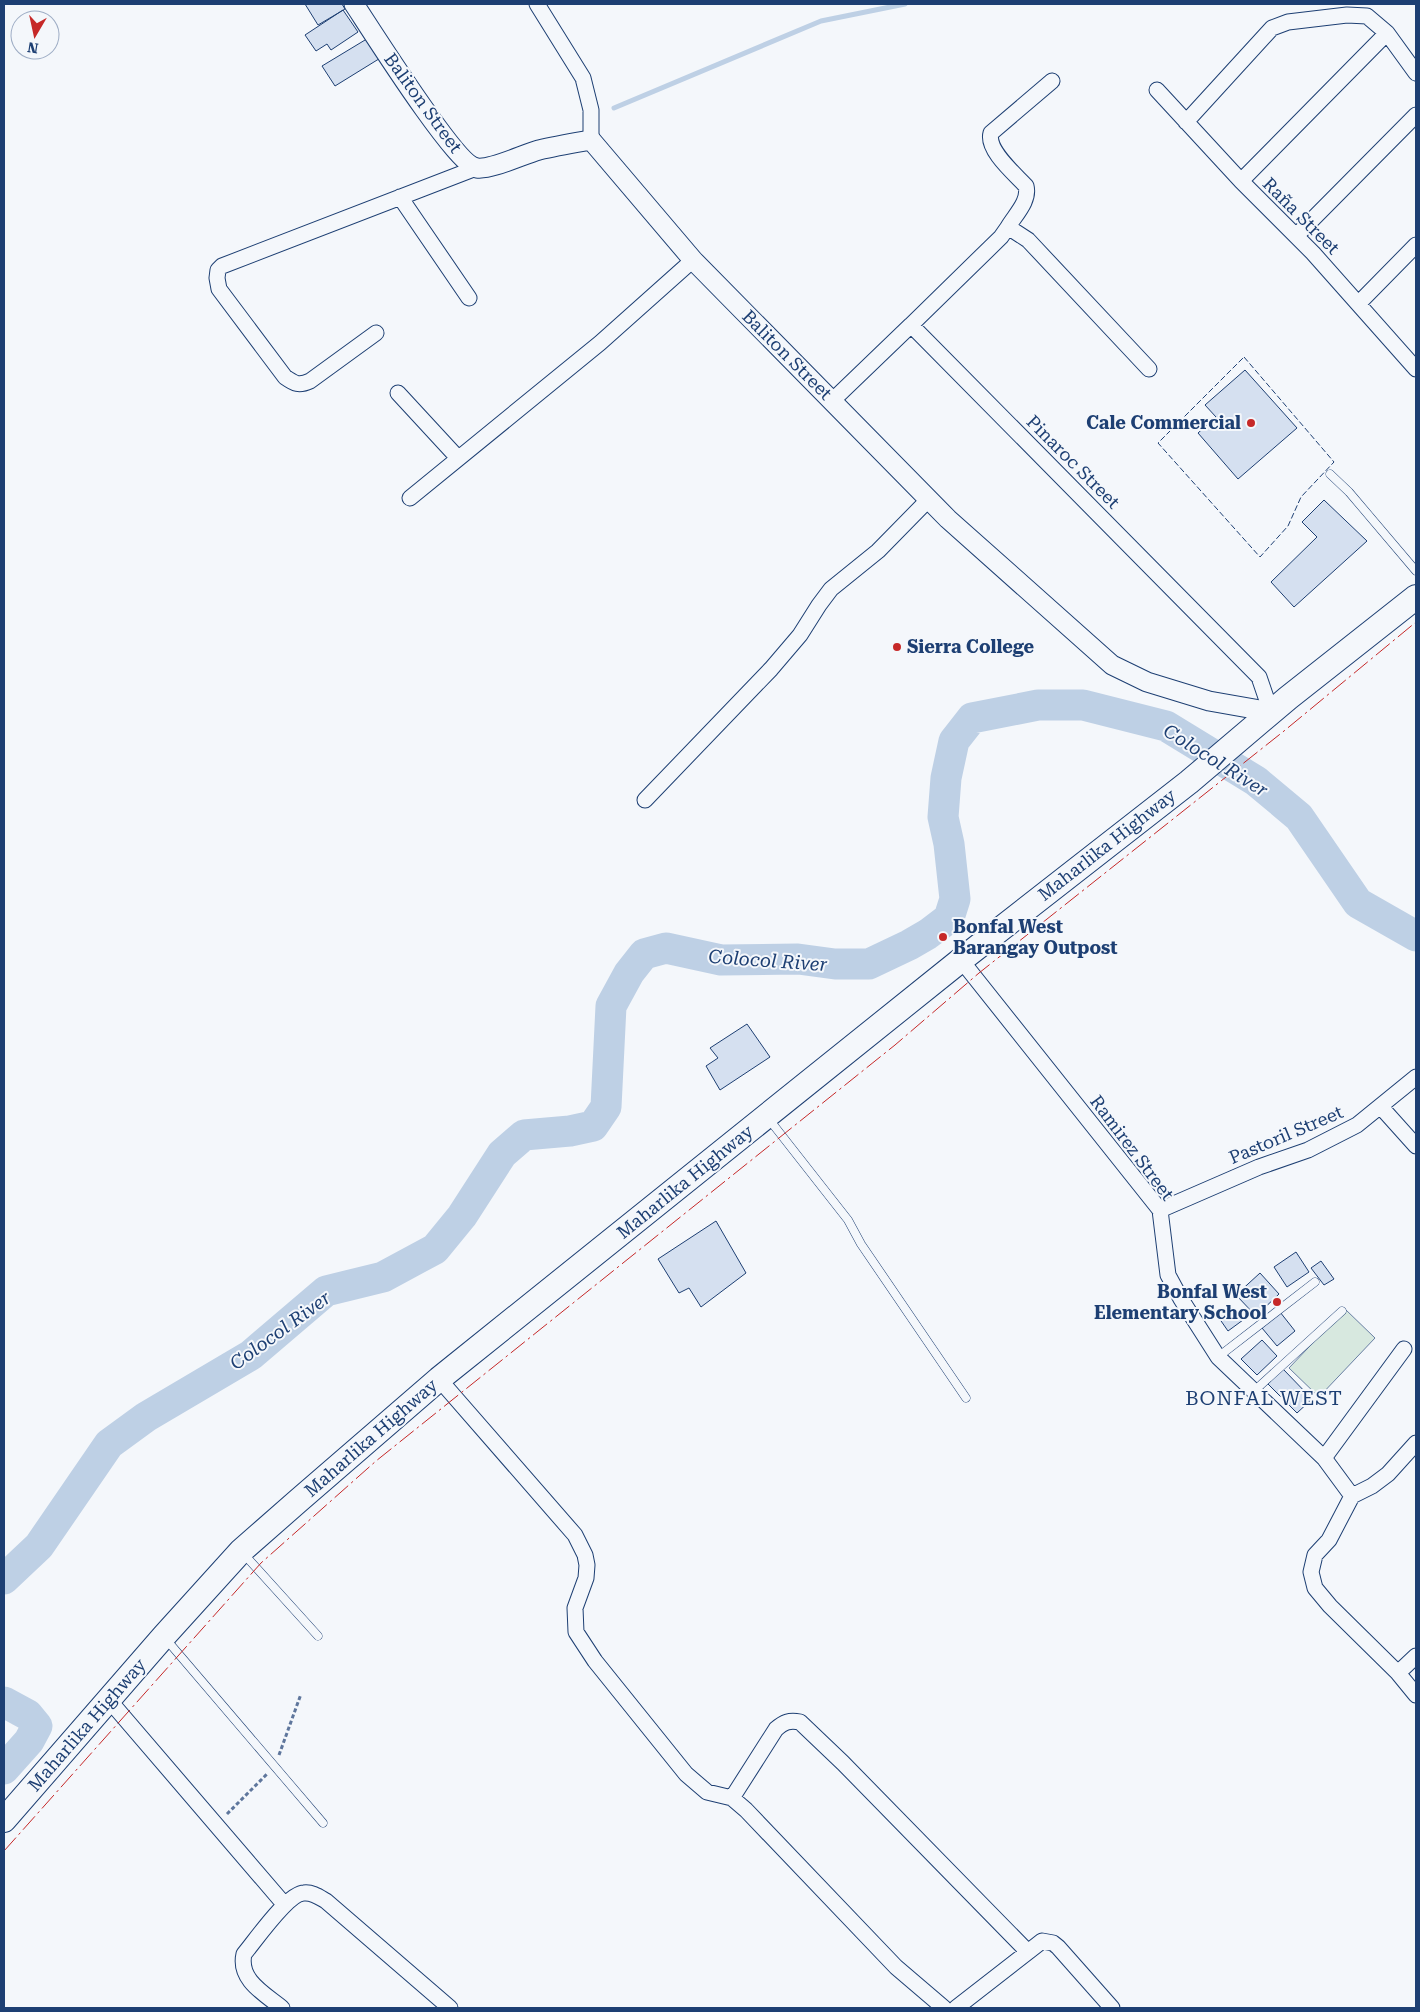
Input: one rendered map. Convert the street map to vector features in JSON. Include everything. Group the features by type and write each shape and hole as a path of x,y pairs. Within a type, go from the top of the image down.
{"main road":[{"name":"Maharlika Highway","path":"4,1820 164,1636 241,1551 439,1379 961,960 1189,782 1271,712 1414,603"}],"street":[{"name":"Baliton Street","path":"354,4 418,102 460,156 476,168 539,150 591,140 693,260 928,499 1112,665 1147,682 1209,701 1271,712"},
{"path":"537,4 583,78 591,110 591,140"},
{"path":"1186,122 1272,28 1278,24 1358,14 1367,16 1387,33 1416,73"},
{"path":"1241,182 1387,33"},
{"path":"832,400 1001,237 1008,227 1026,199 1027,191 1026,186 990,144 991,133 1052,81"},
{"name":"Raña Street","path":"1157,90 1241,182 1296,236 1416,369"},
{"path":"1296,236 1416,115"},
{"path":"376,333 310,381 302,385 296,384 285,377 219,289 218,270 222,266 476,168"},
{"path":"400,197 469,298"},
{"path":"1008,227 1028,240 1149,369"},
{"path":"1358,303 1416,245"},
{"path":"410,498 600,343 693,260"},
{"name":"Pinaroc Street","path":"911,325 1259,677 1271,712"},
{"path":"398,393 458,458"},
{"path":"645,800 771,669 800,635 831,589 878,551 928,499"},
{"name":"Ramirez Street","path":"961,960 1160,1210 1168,1275 1218,1357 1324,1458 1352,1496"},
{"name":"Pastoril Street","path":"1160,1210 1259,1167 1308,1150 1357,1125 1416,1077"},
{"path":"1381,1107 1416,1146"},
{"path":"1324,1458 1404,1349"},
{"path":"439,1379 575,1534 585,1555 587,1566 586,1578 576,1608 576,1632 595,1661 686,1774 707,1792 732,1798 746,1810 896,1967 944,2008"},
{"path":"1416,1443 1388,1474 1372,1486 1352,1496 1329,1540 1314,1555 1311,1572 1315,1588 1330,1606 1398,1674 1416,1695"},
{"path":"1398,1674 1416,1656"},
{"path":"109,1700 284,1904"},
{"path":"732,1798 776,1729 783,1723 791,1721 800,1722 843,1763 1027,1951"},
{"path":"282,2008 247,1978 242,1963 244,1954 284,1904 301,1892 312,1893 326,1901 450,2008"},
{"path":"956,2008 1042,1941 1053,1943 1112,2008"}],"lane":[{"path":"1330,474 1349,492 1416,571"},
{"path":"766,1116 848,1220 861,1244 966,1398"},
{"path":"1218,1357 1315,1282"},
{"path":"1253,1392 1342,1311"},
{"path":"241,1551 318,1636"},
{"path":"164,1636 322,1823"}],"shaded area":[{"path":"1345,1309 1375,1338 1319,1397 1289,1368"}],"building":[{"path":"305,4 342,4 345,9 318,25"},
{"path":"343,10 358,32 331,50 327,44 316,51 305,35"},
{"path":"370,37 382,57 335,86 322,66"},
{"name":"Cale Commercial","path":"1245,370 1297,428 1238,479 1198,433 1216,417 1205,405"},
{"path":"1324,500 1367,541 1294,607 1271,582 1317,537 1302,522"},
{"path":"747,1024 770,1057 720,1090 706,1066 718,1058 710,1048"},
{"path":"716,1221 746,1273 701,1307 689,1288 679,1293 658,1259"},
{"path":"1296,1252 1309,1272 1287,1287 1274,1267"},
{"path":"1321,1261 1334,1279 1324,1285 1311,1268"},
{"path":"1260,1273 1279,1294 1256,1316 1236,1295"},
{"path":"1233,1308 1243,1320 1228,1331 1219,1318"},
{"path":"1280,1312 1295,1331 1277,1346 1262,1328"},
{"path":"1262,1340 1277,1356 1257,1375 1241,1359"},
{"path":"1283,1369 1312,1399 1297,1413 1268,1384"}],"waterway":[{"path":"614,108 821,21 905,4"},
{"name":"Colocol River","path":"4,1579 39,1546 109,1444 146,1417 251,1355 326,1291 383,1277 435,1249 462,1216 502,1154 524,1135 570,1131 593,1126 606,1107 611,1006 629,973 644,954 666,948 721,960 798,959 835,964 869,964 909,945 928,934 949,918 955,899 949,844 943,817 946,778 954,741 972,718 1038,705 1083,705 1166,726 1256,781 1299,817 1358,903 1416,936"},
{"name":"Colocol River","path":"4,1702 28,1715 37,1726 29,1741 4,1769"}],"fence":[{"path":"1244,357 1334,462 1301,497 1288,526 1260,557 1158,443 1244,357"}],"power":[{"path":"4,1851 261,1563 376,1461 895,1045 979,973 1284,731 1416,622"}],"place":[{"name":"Cale Commercial","path":"1251,423"},
{"name":"Sierra College","path":"897,647"},
{"name":"Bonfal West Barangay Outpost","path":"943,937"},
{"name":"Bonfal West Elementary School","path":"1277,1302"}],"district":[{"name":"BONFAL WEST","path":"1264,1398"}]}
